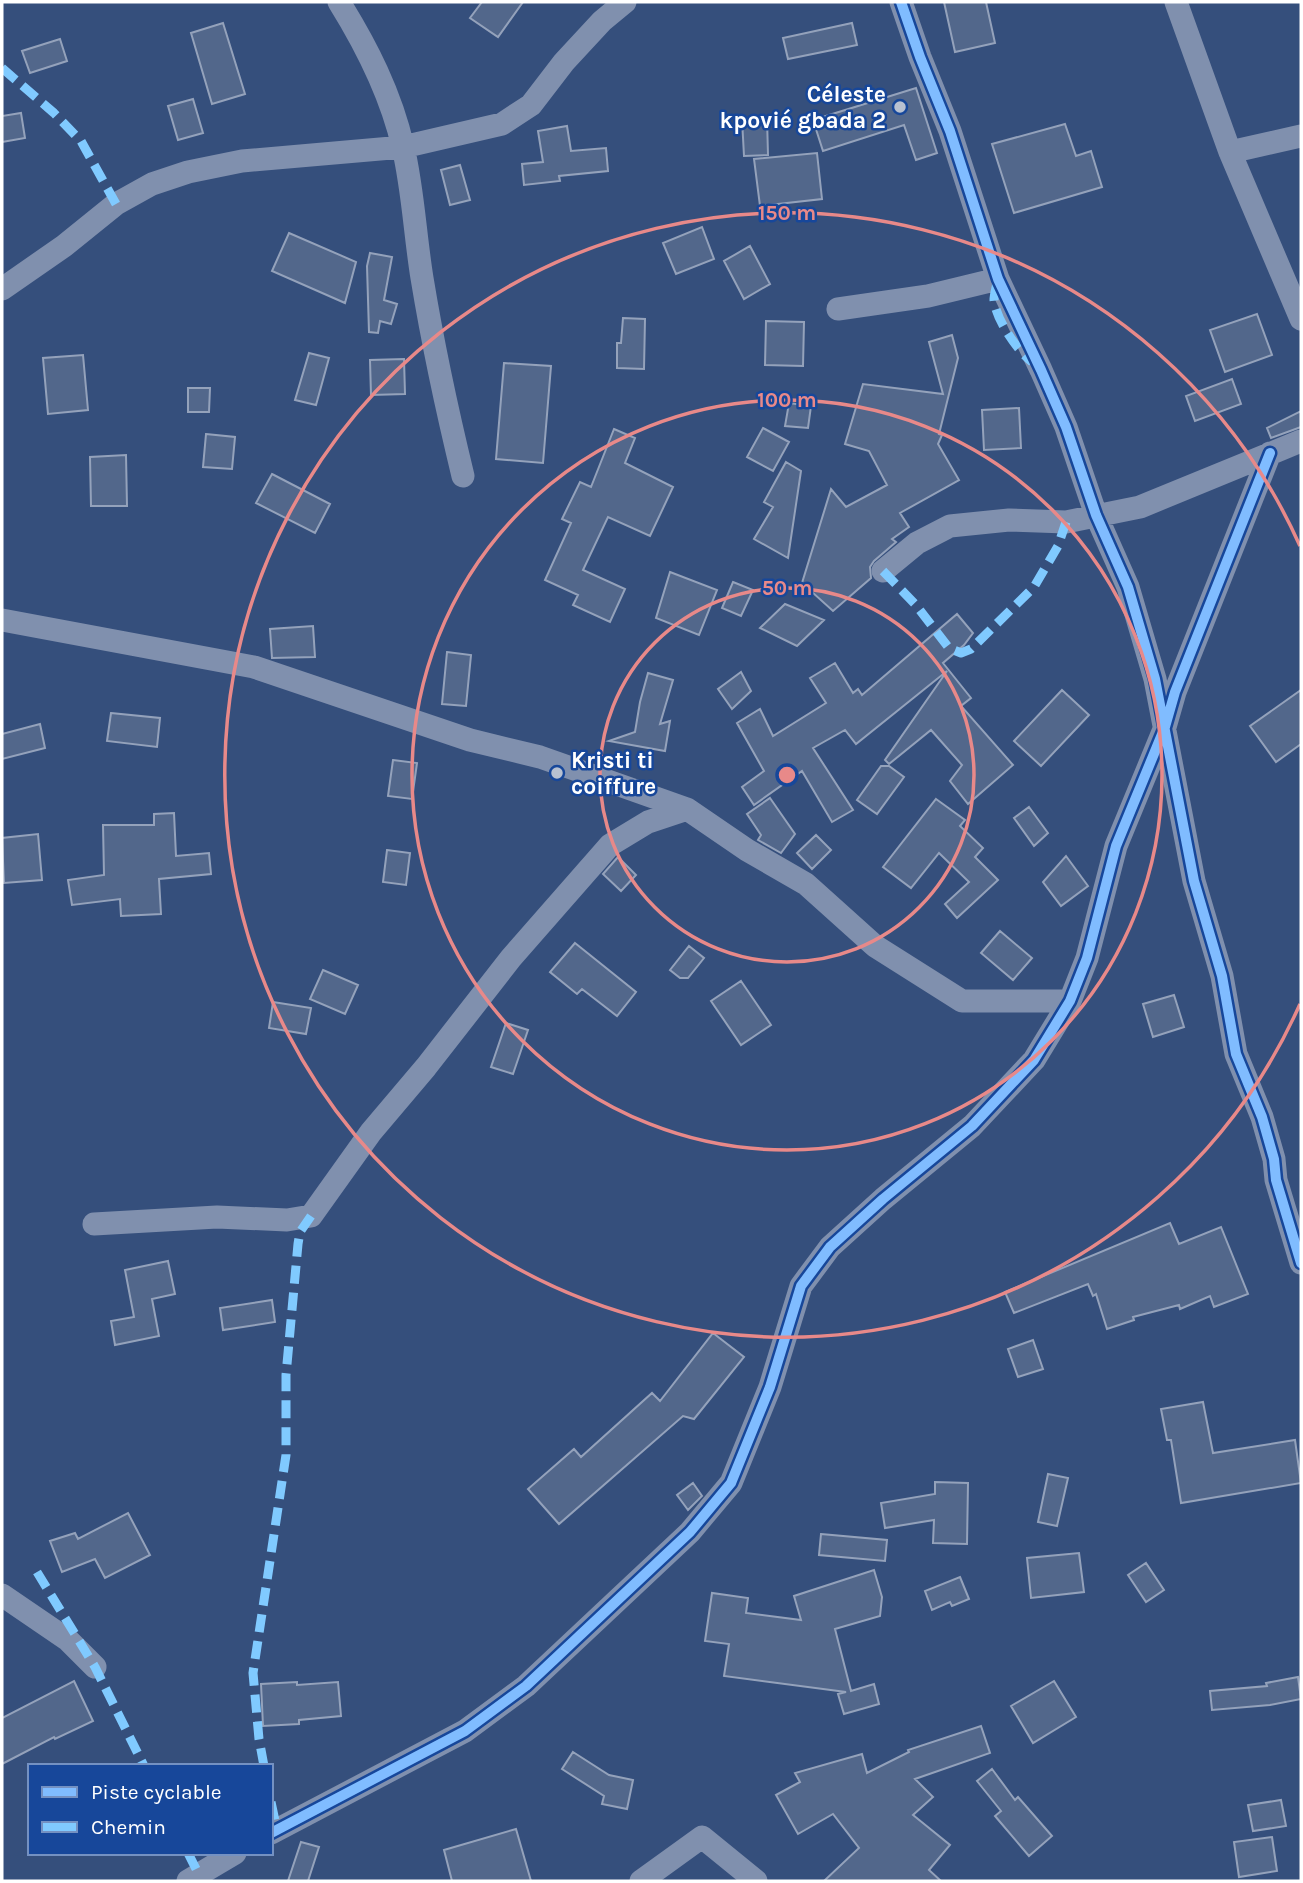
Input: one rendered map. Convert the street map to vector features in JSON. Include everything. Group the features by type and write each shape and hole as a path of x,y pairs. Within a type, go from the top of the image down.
{"street":[{"path":"339,2 362,39 384,85 403,147 428,312 444,399 463,476"},
{"path":"2,289 64,247 116,204 152,184 188,172 242,161 403,147 502,124 531,105 564,62 602,21 625,2"},
{"path":"901,2 950,131 998,279 1061,416 1096,515 1128,587 1155,679 1194,881 1222,976 1236,1054 1262,1117 1274,1159 1276,1180 1301,1263"},
{"path":"1176,2 1230,152 1301,319"},
{"path":"1230,152 1301,135"},
{"path":"838,309 928,296 998,279"},
{"path":"883,571 917,543 950,526 1009,520 1066,522 1140,507 1301,441"},
{"path":"273,1832 465,1731 526,1686 690,1532 731,1483 770,1387 802,1286 808,1277 839,1239 972,1126 1034,1060 1070,1001 1087,958 1116,846 1165,727 1175,692 1270,453"},
{"path":"2,620 254,667 470,740 540,757 610,784 687,809 747,850 806,884 875,946 962,1001 1070,1001"},
{"path":"94,1224 217,1217 287,1220 311,1216 371,1132 511,958 610,845 648,822 687,809"},
{"path":"2,1595 68,1640 94,1667"},
{"path":"641,1881 702,1837 756,1881"},
{"path":"188,1881 232,1855"}],"building":[{"path":"482,2 523,2 498,37 470,18"},
{"path":"944,2 986,2 995,43 955,52"},
{"path":"223,23 245,94 212,104 191,33"},
{"path":"852,23 857,45 788,59 783,38"},
{"path":"60,39 67,61 30,73 22,51"},
{"path":"916,88 937,153 916,160 904,125 823,151 813,120"},
{"path":"193,99 203,133 178,140 168,106"},
{"path":"21,113 25,138 2,142 2,116"},
{"path":"767,118 768,155 744,156 742,119"},
{"path":"1065,124 1076,156 1091,151 1102,187 1014,213 992,144"},
{"path":"567,126 571,151 606,148 608,171 559,176 560,181 524,185 522,164 543,162 538,131"},
{"path":"817,153 822,199 760,206 754,159"},
{"path":"460,165 470,200 450,205 441,170"},
{"path":"702,227 714,259 676,274 663,243"},
{"path":"289,233 356,262 345,303 272,271"},
{"path":"750,246 770,284 744,299 724,261"},
{"path":"370,253 392,257 384,300 397,304 391,324 380,321 378,333 369,332 367,266"},
{"path":"1257,314 1272,355 1225,372 1210,330"},
{"path":"623,318 645,319 644,369 617,368 617,343 621,343"},
{"path":"766,321 804,322 803,366 765,365"},
{"path":"952,335 958,358 938,444 959,480 900,513 909,527 892,539 896,542 874,561 870,567 871,578 833,611 802,583 831,489 846,507 887,485 869,451 845,444 863,384 943,394 929,342"},
{"path":"309,353 329,358 316,405 295,400"},
{"path":"83,355 88,410 48,414 43,358"},
{"path":"404,359 405,394 371,395 370,360"},
{"path":"504,363 551,366 543,463 496,459"},
{"path":"1232,379 1241,404 1195,421 1186,396"},
{"path":"188,388 210,388 209,412 188,412"},
{"path":"789,403 811,406 808,428 785,426"},
{"path":"1019,408 1021,448 984,450 982,410"},
{"path":"1301,411 1301,427 1271,438 1267,428"},
{"path":"763,428 789,442 773,471 747,457"},
{"path":"614,429 635,438 625,463 673,487 650,536 608,517 583,570 625,589 610,622 573,605 578,595 545,580 571,523 562,519 580,482 591,487"},
{"path":"206,434 235,437 232,469 203,467"},
{"path":"126,455 127,506 91,506 90,457"},
{"path":"786,462 801,471 788,558 754,539 773,507 764,502"},
{"path":"272,474 330,504 315,533 256,503"},
{"path":"670,572 717,590 699,635 656,618"},
{"path":"733,582 753,590 741,616 722,608"},
{"path":"785,604 824,620 797,646 760,628"},
{"path":"957,614 973,633 964,645 943,663 971,698 961,706 1013,765 968,804 950,781 962,765 931,730 889,764 885,760 947,671 856,744 845,730 813,748 853,810 832,822 802,771 754,805 742,787 764,771 737,723 760,709 773,736 826,703 810,678 835,663 853,693 858,689 862,695"},
{"path":"313,626 315,657 272,658 270,629"},
{"path":"447,652 471,655 466,706 442,704"},
{"path":"741,672 751,691 732,709 718,689"},
{"path":"648,673 673,680 660,724 670,721 665,751 609,741 635,732"},
{"path":"1062,690 1089,715 1041,766 1014,741"},
{"path":"1301,690 1301,744 1276,762 1250,726"},
{"path":"111,713 160,718 157,747 107,741"},
{"path":"40,724 45,748 2,759 2,734"},
{"path":"393,760 417,763 412,799 388,796"},
{"path":"881,766 889,766 904,777 877,814 857,800"},
{"path":"770,798 795,834 781,853 758,840 761,835 747,814"},
{"path":"936,799 965,820 960,826 983,848 975,857 998,880 957,918 945,904 969,882 939,853 911,888 883,867"},
{"path":"1029,807 1048,833 1034,846 1014,818"},
{"path":"174,813 176,856 209,853 211,874 159,879 161,914 121,916 120,899 72,905 68,880 104,875 103,825 154,825 154,814"},
{"path":"38,834 42,880 4,883 2,838"},
{"path":"816,835 831,850 812,869 797,853"},
{"path":"387,850 410,853 406,885 383,882"},
{"path":"1066,856 1088,886 1061,906 1043,882"},
{"path":"618,857 636,875 621,891 603,874"},
{"path":"1000,931 1032,958 1013,980 981,953"},
{"path":"575,943 636,992 617,1016 582,989 577,994 550,972"},
{"path":"689,946 704,958 688,978 680,978 670,970"},
{"path":"323,970 358,985 345,1014 310,999"},
{"path":"741,981 771,1025 741,1045 711,1001"},
{"path":"1174,995 1184,1027 1153,1037 1143,1004"},
{"path":"273,1002 311,1008 306,1034 269,1028"},
{"path":"506,1023 528,1030 513,1074 491,1067"},
{"path":"1170,1223 1179,1244 1221,1227 1248,1294 1214,1307 1210,1296 1180,1309 1179,1305 1133,1317 1134,1320 1107,1329 1096,1294 1093,1296 1088,1284 1014,1313 1005,1292"},
{"path":"168,1261 175,1294 152,1299 159,1336 115,1345 111,1321 134,1317 125,1270"},
{"path":"272,1300 275,1322 223,1330 220,1308"},
{"path":"713,1333 744,1357 694,1419 683,1416 559,1524 528,1489 574,1449 581,1457 652,1393 660,1401"},
{"path":"1033,1340 1043,1369 1018,1377 1008,1349"},
{"path":"1203,1402 1213,1453 1295,1440 1301,1483 1181,1503 1171,1440 1167,1440 1161,1409"},
{"path":"1048,1474 1068,1478 1057,1526 1038,1522"},
{"path":"935,1482 968,1483 967,1544 933,1543 934,1520 885,1528 881,1503 935,1494"},
{"path":"693,1483 702,1496 688,1510 677,1495"},
{"path":"128,1513 150,1555 105,1578 95,1559 62,1572 50,1541 75,1533 78,1539"},
{"path":"821,1534 887,1540 885,1561 819,1555"},
{"path":"1079,1553 1084,1592 1031,1598 1027,1558"},
{"path":"1146,1563 1164,1590 1146,1602 1128,1575"},
{"path":"874,1570 882,1597 880,1616 835,1629 851,1691 874,1684 879,1704 844,1714 838,1694 846,1692 724,1676 729,1644 705,1641 712,1593 748,1598 746,1613 801,1620 794,1596"},
{"path":"960,1577 969,1599 952,1606 950,1602 932,1610 925,1591"},
{"path":"1298,1677 1301,1699 1270,1705 1212,1710 1210,1691 1267,1686 1266,1683"},
{"path":"74,1681 93,1721 55,1739 54,1737 2,1764 2,1718"},
{"path":"1054,1681 1076,1717 1033,1743 1011,1706"},
{"path":"297,1682 297,1685 338,1682 341,1716 299,1720 299,1724 263,1726 261,1684"},
{"path":"981,1726 990,1753 915,1779 933,1797 913,1815 950,1845 929,1870 941,1881 824,1881 859,1848 833,1814 798,1834 776,1795 800,1782 795,1773 862,1754 867,1773 909,1752 908,1750"},
{"path":"573,1752 609,1775 633,1780 627,1809 602,1804 604,1796 562,1769"},
{"path":"992,1769 1015,1800 1018,1797 1052,1836 1029,1856 995,1816 1001,1811 977,1781"},
{"path":"1281,1800 1286,1826 1253,1831 1248,1805"},
{"path":"516,1829 531,1881 452,1881 444,1850"},
{"path":"1272,1837 1277,1871 1239,1877 1234,1842"},
{"path":"301,1842 319,1847 308,1881 288,1881"}],"marked path":[{"path":"2,68 54,113 81,141 116,204"},
{"path":"997,283 994,300 999,316 1014,342 1032,362"},
{"path":"883,571 915,604 949,648 961,653 971,649 1034,587 1058,546 1066,522"},
{"path":"264,1764 253,1673 286,1455 286,1375 298,1244 300,1232 311,1216"},
{"path":"37,1572 95,1667 143,1764"},
{"path":"273,1811 277,1830"},
{"path":"189,1855 198,1873"}],"cycle path":[{"path":"901,2 950,131 998,279 1066,427 1096,515 1128,587 1155,679 1194,881 1222,976 1236,1054 1262,1117 1274,1159 1276,1180 1301,1263"},
{"path":"273,1832 465,1731 526,1686 690,1532 731,1483 770,1387 801,1286 830,1247 883,1199 972,1126 1034,1060 1070,1001 1087,958 1116,846 1165,727 1175,692 1270,453"}],"place":[{"name":"Céleste kpovié gbada 2","path":"900,107"},
{"name":"Kristi ti coiffure","path":"557,773"}]}
